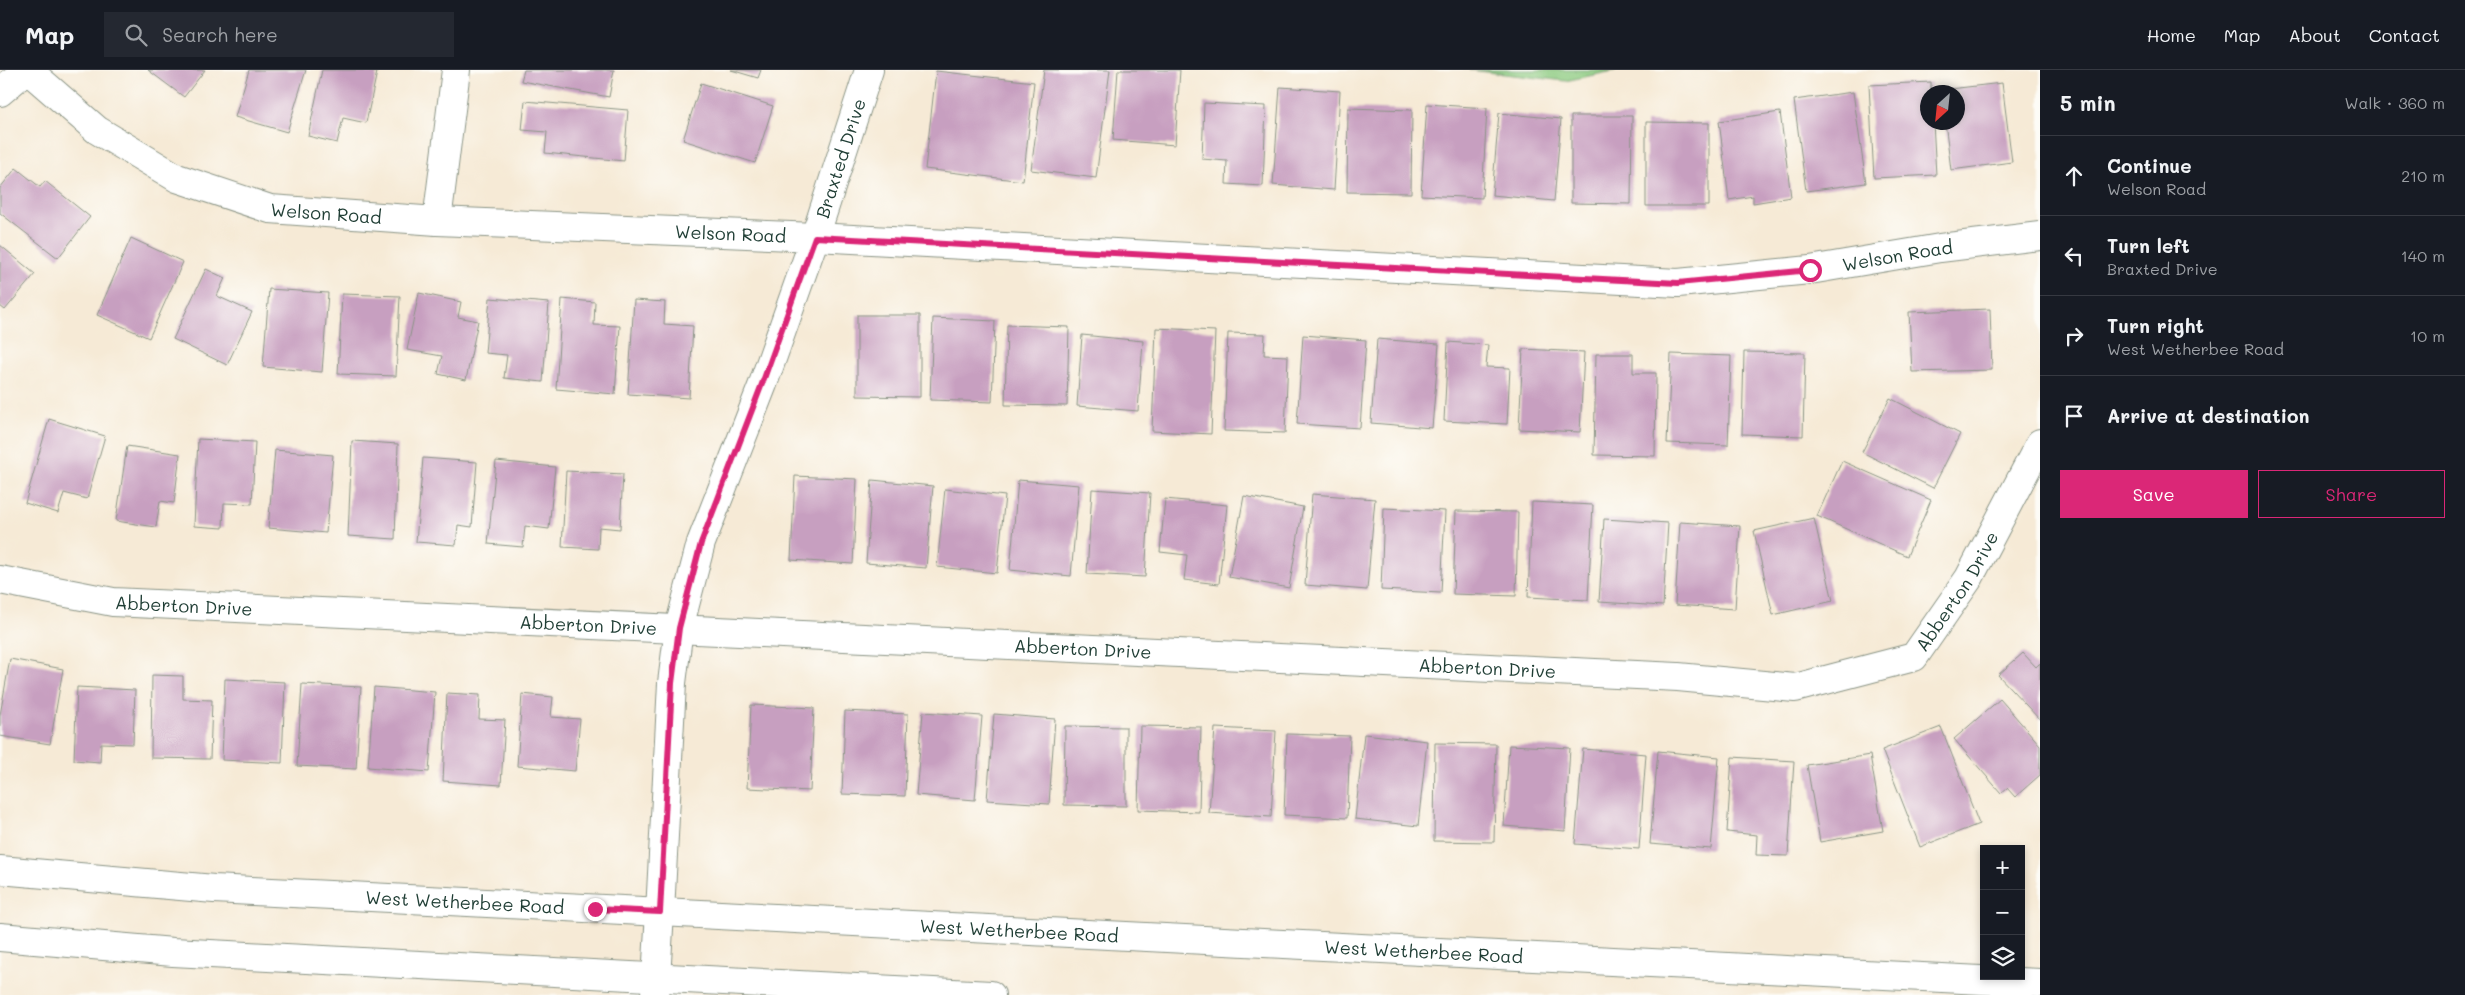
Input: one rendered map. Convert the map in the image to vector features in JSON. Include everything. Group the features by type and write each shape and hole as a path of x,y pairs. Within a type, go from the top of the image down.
{"street":[{"path":"0,92 27,70"},
{"name":"Welson Road","path":"27,70 97,130 177,178 270,209 437,221 815,237 1678,283 1810,270 1940,248 2040,236"},
{"path":"437,221 456,70"},
{"name":"Braxted Drive","path":"656,986 672,683 679,628 701,543 762,384 815,237 869,70"},
{"name":"Abberton Drive","path":"0,580 113,602 1678,677 1795,688 1914,657 1969,578 2040,443"},
{"name":"West Wetherbee Road","path":"0,870 214,889 2040,983"},
{"path":"0,937 173,952 656,986 991,995"}],"green space":[{"path":"1470,70 1618,70 1565,81"}],"building":[{"path":"148,70 205,70 184,97"},
{"path":"249,70 306,70 287,132 235,117"},
{"path":"322,70 367,70 377,72 366,123 343,118 337,143 308,136"},
{"path":"524,70 614,70 609,97 521,81"},
{"path":"731,70 761,70 758,78"},
{"path":"1044,70 1110,70 1096,178 1031,170"},
{"path":"1118,70 1180,70 1175,145 1113,140"},
{"path":"936,71 1034,82 1023,181 925,169"},
{"path":"1931,82 1931,85 1920,85 1920,130 1933,130 1936,175 1874,178 1869,85"},
{"path":"701,83 773,106 755,163 683,140"},
{"path":"2002,83 2012,162 1951,170 1946,130 1965,130 1965,87"},
{"path":"1280,87 1340,91 1334,190 1273,185"},
{"path":"1853,92 1866,183 1806,191 1794,100"},
{"path":"525,101 628,110 624,161 545,153 547,132 522,130"},
{"path":"1204,103 1266,106 1263,186 1226,184 1227,161 1202,159"},
{"path":"1427,104 1487,108 1482,198 1421,195"},
{"path":"1348,108 1412,110 1411,193 1347,192"},
{"path":"1780,112 1791,197 1753,203 1753,196 1729,200 1719,121"},
{"path":"1499,113 1561,119 1554,201 1492,195"},
{"path":"1571,116 1632,116 1631,204 1571,203"},
{"path":"1646,122 1709,123 1709,206 1646,206"},
{"path":"16,168 40,187 45,181 90,217 58,258 0,213 0,188"},
{"path":"131,238 183,262 149,338 97,315"},
{"path":"0,245 35,274 5,310 0,306"},
{"path":"206,269 225,278 217,296 252,312 227,365 173,339"},
{"path":"269,289 328,293 322,372 263,367"},
{"path":"419,293 461,302 458,317 478,321 466,380 438,374 442,356 407,350"},
{"path":"342,294 400,296 396,376 338,374"},
{"path":"490,298 549,303 543,382 504,378 507,355 485,353"},
{"path":"562,299 595,302 594,325 620,326 615,394 556,389"},
{"path":"634,300 665,302 664,324 693,326 689,398 628,394"},
{"path":"1990,309 1992,370 1912,372 1909,312"},
{"path":"857,315 920,315 920,397 857,396"},
{"path":"933,318 995,321 992,402 930,400"},
{"path":"1007,325 1069,327 1067,406 1005,405"},
{"path":"1156,328 1215,331 1211,434 1152,431"},
{"path":"1228,333 1265,334 1264,355 1288,356 1285,433 1224,431"},
{"path":"1082,335 1143,341 1138,411 1077,406"},
{"path":"1303,335 1366,340 1360,428 1297,424"},
{"path":"1377,339 1439,344 1432,428 1371,423"},
{"path":"1448,342 1488,345 1486,367 1510,368 1507,424 1444,421"},
{"path":"1523,349 1584,352 1580,432 1519,429"},
{"path":"1744,352 1805,353 1803,436 1742,434"},
{"path":"1596,354 1633,354 1633,373 1656,373 1655,456 1594,455"},
{"path":"1671,354 1731,356 1728,445 1667,443"},
{"path":"1890,398 1960,434 1933,488 1862,452"},
{"path":"49,419 105,436 87,499 64,493 58,513 25,503"},
{"path":"198,439 255,442 252,504 224,503 223,528 194,526"},
{"path":"352,441 398,444 395,539 348,536"},
{"path":"127,446 180,454 174,503 160,501 156,527 116,521"},
{"path":"275,450 333,455 326,533 268,528"},
{"path":"423,458 477,462 472,527 458,525 456,545 416,542"},
{"path":"496,461 555,467 549,529 525,526 523,547 488,544"},
{"path":"1842,461 1931,500 1907,556 1817,516"},
{"path":"566,471 623,474 620,529 599,527 598,549 562,547"},
{"path":"795,476 857,479 853,564 791,560"},
{"path":"872,480 933,486 926,568 866,563"},
{"path":"1018,480 1079,485 1071,576 1010,570"},
{"path":"945,489 1005,496 997,573 937,567"},
{"path":"1092,489 1150,493 1145,577 1087,574"},
{"path":"1312,494 1375,499 1367,590 1305,585"},
{"path":"1244,496 1303,507 1289,588 1229,577"},
{"path":"1165,499 1227,505 1219,584 1184,580 1187,555 1160,552"},
{"path":"1532,502 1593,505 1588,600 1528,597"},
{"path":"1384,508 1445,511 1441,593 1381,590"},
{"path":"1456,511 1518,512 1516,596 1453,594"},
{"path":"1814,518 1833,601 1773,615 1754,531"},
{"path":"1604,519 1668,523 1663,606 1599,602"},
{"path":"1680,522 1740,526 1735,609 1675,605"},
{"path":"2023,653 2036,667 2040,663 2040,720 1998,675"},
{"path":"10,659 63,669 50,744 0,736 0,715"},
{"path":"152,675 183,676 183,699 212,700 210,759 151,758"},
{"path":"225,679 285,682 282,763 222,760"},
{"path":"302,684 361,687 356,769 297,766"},
{"path":"77,687 135,690 133,744 101,743 100,762 74,760"},
{"path":"374,687 435,692 429,772 368,767"},
{"path":"447,693 480,695 479,719 505,720 501,785 443,781"},
{"path":"522,694 553,697 551,717 580,719 575,771 517,766"},
{"path":"2000,699 2040,745 2040,775 2015,797 2007,788 2001,793 1954,739"},
{"path":"751,705 814,708 810,791 747,788"},
{"path":"845,711 908,714 905,796 842,794"},
{"path":"923,712 982,716 975,800 916,795"},
{"path":"994,714 1055,719 1049,804 987,800"},
{"path":"1065,726 1126,727 1126,806 1064,805"},
{"path":"1140,726 1201,727 1199,812 1138,810"},
{"path":"1941,727 1979,824 1920,847 1882,750"},
{"path":"1215,728 1276,731 1271,817 1209,813"},
{"path":"1287,734 1350,736 1347,818 1284,815"},
{"path":"1364,734 1427,741 1418,826 1355,819"},
{"path":"1435,743 1496,744 1494,842 1434,841"},
{"path":"1509,745 1570,748 1565,831 1504,826"},
{"path":"1583,749 1646,754 1639,849 1575,844"},
{"path":"1658,751 1719,757 1711,849 1650,844"},
{"path":"1870,755 1883,831 1820,842 1807,765"},
{"path":"1732,757 1794,761 1788,856 1756,855 1757,835 1727,832"}],"route":[{"path":"595,909 660,912 672,683 679,628 701,543 762,384 815,237 1678,283 1810,270"}]}
